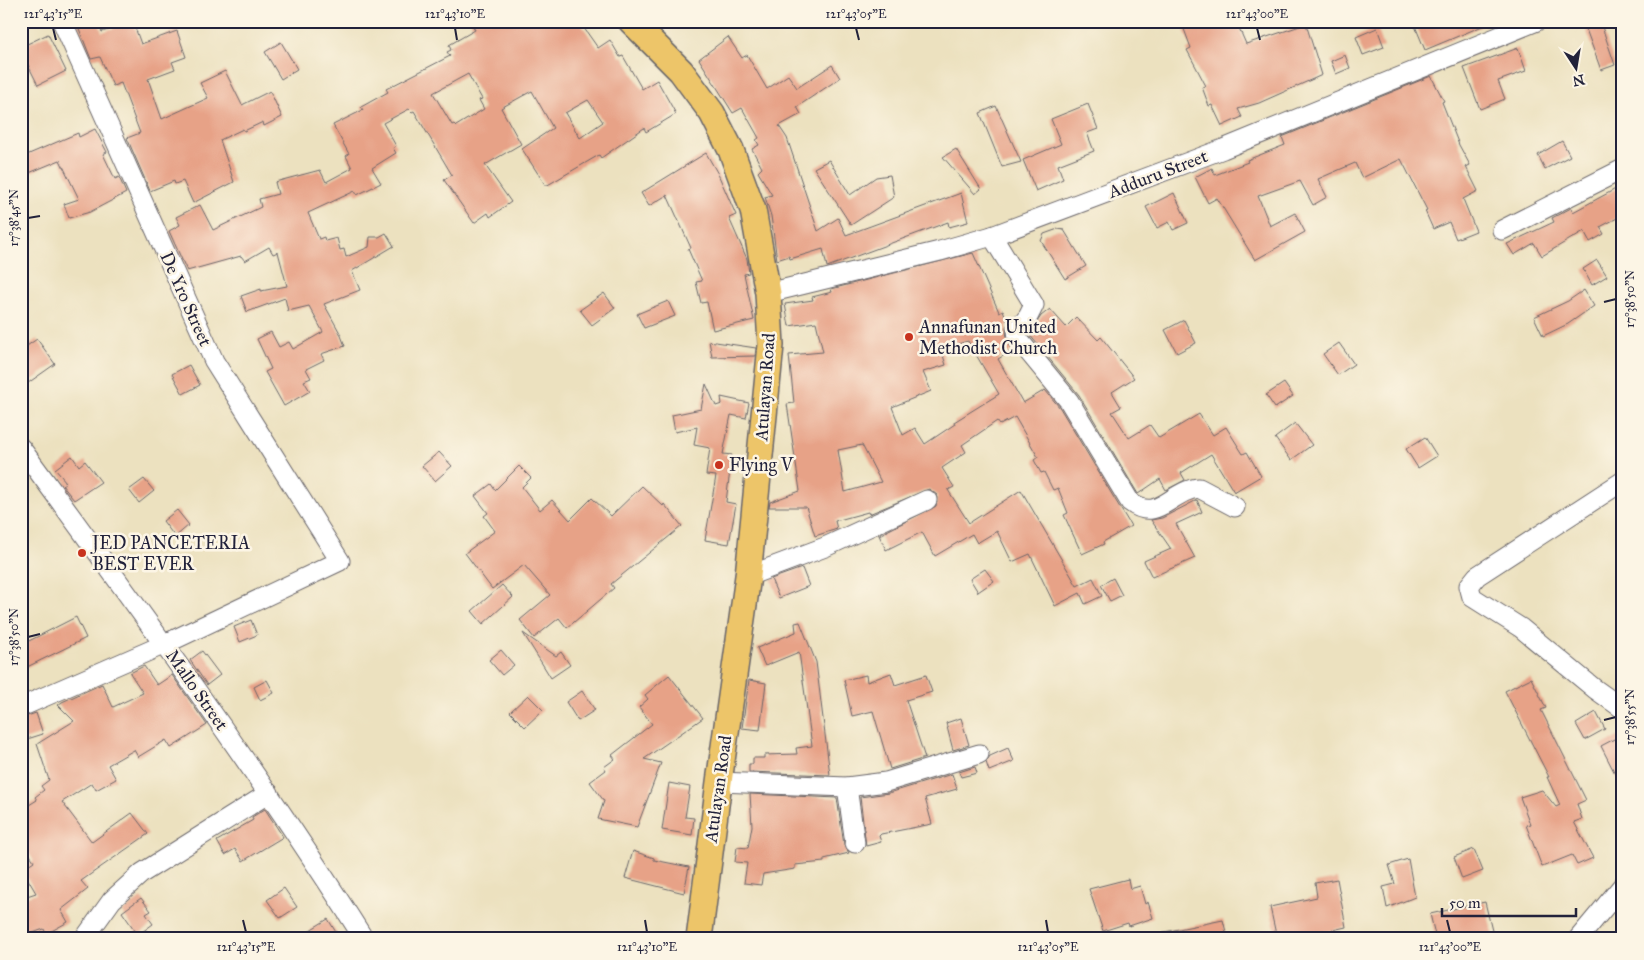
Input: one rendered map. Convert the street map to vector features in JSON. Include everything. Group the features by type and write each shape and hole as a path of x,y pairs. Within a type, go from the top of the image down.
{"main road":[{"name":"Atulayan Road","path":"631,21 681,71 712,113 731,150 753,210 768,293 771,346 748,576 699,939"}],"street":[{"name":"De Yro Street","path":"62,21 214,361 340,562 165,644"},
{"name":"Adduru Street","path":"768,293 992,236 1214,153 1537,21"},
{"path":"1502,230 1623,169"},
{"path":"992,236 1034,305 1028,318 1017,330 1018,339 1069,401 1130,502 1138,508 1151,510 1184,492 1199,488 1235,507"},
{"name":"Mallo Street","path":"21,448 165,644 268,793 364,939"},
{"path":"1623,481 1477,576 1469,586 1472,597 1522,628 1594,689 1623,709"},
{"path":"748,576 825,547 927,500"},
{"path":"21,707 165,644"},
{"path":"719,782 848,787 886,782 978,754"},
{"path":"848,787 855,844"},
{"path":"84,939 112,900 142,873 268,793"},
{"path":"1578,939 1623,884"}],"building":[{"path":"76,21 98,21 102,32 133,22 141,44 177,31 186,57 172,62 175,69 148,79 162,119 208,98 200,83 225,71 242,105 270,91 282,117 264,126 263,122 244,131 243,129 220,140 234,182 193,203 183,181 175,184 174,181 150,191 127,138 140,133 121,83 113,86 100,57 91,59"},
{"path":"470,21 579,21 598,48 610,40 620,57 623,56 642,89 657,80 676,114 646,132 644,128 601,158 599,155 546,186 522,149 553,128 532,91 528,93 501,108 521,144 485,165 511,202 490,217 488,213 474,223 444,180 452,175 414,111 412,112 409,109 383,123 396,146 393,148 396,153 372,168 381,183 357,195 355,191 308,213 319,239 324,237 325,241 337,238 340,250 344,249 346,257 369,247 370,237 379,237 386,233 394,246 352,271 360,290 324,304 345,346 321,354 324,360 306,369 311,378 304,381 310,391 284,406 265,372 271,369 257,339 271,332 279,347 289,342 293,349 323,332 309,306 288,311 285,298 247,312 241,296 261,289 261,291 287,286 278,252 273,254 269,247 245,261 241,256 187,271 169,231 180,225 176,217 200,205 213,230 261,207 259,199 278,194 275,182 320,170 326,182 352,168 346,156 349,154 333,125 363,110 361,107 388,92 386,89 450,56 447,52 451,50 449,45 475,30","holes":["468,74 482,99 479,100 484,109 456,126 452,125 433,93","588,100 603,122 580,138 565,113"]},
{"path":"1181,21 1236,21 1246,44 1306,24 1322,75 1259,103 1238,109 1242,117 1222,126 1212,105 1209,106 1202,87 1206,86 1187,50 1191,48"},
{"path":"1413,21 1492,21 1492,22 1425,50"},
{"path":"1583,21 1600,21 1615,65 1601,70"},
{"path":"1377,28 1384,47 1363,55 1356,37"},
{"path":"48,34 66,71 38,85 21,51 21,47"},
{"path":"728,37 742,58 747,55 767,89 788,75 797,88 832,65 840,78 797,107 801,114 779,126 787,138 818,231 838,218 846,235 961,193 968,222 949,227 948,222 827,267 823,249 790,259 789,256 777,260 771,216 765,197 772,195 758,172 762,168 752,149 759,145 756,140 759,138 742,108 733,113 699,59"},
{"path":"281,42 297,69 281,79 265,52"},
{"path":"1518,48 1526,71 1498,81 1505,99 1480,109 1464,68"},
{"path":"1345,55 1350,68 1336,74 1331,61"},
{"path":"1431,76 1444,101 1442,102 1459,145 1470,165 1466,167 1478,191 1463,199 1476,231 1456,239 1449,222 1433,229 1425,211 1427,210 1401,159 1362,178 1355,163 1318,179 1327,197 1313,205 1300,181 1258,196 1270,226 1295,213 1305,232 1255,260 1217,198 1208,203 1195,177 1212,168 1215,175 1248,162 1247,160 1285,145 1282,137"},
{"path":"1088,104 1098,129 1087,133 1094,151 1058,165 1063,179 1036,191 1023,160 1061,144 1051,119"},
{"path":"996,106 1021,162 1002,167 980,113"},
{"path":"95,129 107,152 103,154 115,179 119,177 126,193 90,212 69,218 64,204 79,199 60,160 29,173 22,157 78,133 79,137"},
{"path":"1562,141 1570,156 1545,169 1538,155"},
{"path":"956,149 981,189 975,194 943,157"},
{"path":"706,153 718,174 736,215 729,218 747,259 749,273 744,274 754,320 713,330 707,302 701,303 696,282 702,281 688,249 691,248 667,195 649,206 641,193"},
{"path":"829,160 850,195 876,177 890,175 894,197 851,225 814,168"},
{"path":"1623,185 1623,215 1600,227 1604,234 1590,242 1584,231 1542,256 1534,243 1514,255 1507,244 1554,222 1552,218 1571,208 1573,212"},
{"path":"1174,193 1188,223 1173,230 1169,222 1157,228 1146,207"},
{"path":"1058,229 1064,230 1086,266 1065,279 1041,241 1044,234"},
{"path":"973,253 999,312 1003,310 1008,323 1006,327 1007,340 1013,350 998,359 1023,403 1045,390 1060,408 1131,526 1103,542 1104,544 1082,554 1064,515 1068,513 1058,488 1053,490 1044,472 1041,473 1034,460 1038,457 1015,417 1000,425 997,421 962,445 966,452 942,468 954,487 948,490 969,523 1021,490 1077,586 1093,578 1102,596 1085,604 1080,593 1055,606 1030,554 1012,562 997,531 977,543 972,534 935,556 922,532 886,550 879,535 936,506 937,495 929,489 869,514 868,512 835,521 837,529 815,536 806,507 769,507 770,502 800,491 787,404 794,403 789,355 823,352 816,322 789,326 785,304 813,300 812,297 832,292 831,289","holes":["968,341 999,394 954,422 955,424 925,444 915,428 903,435 892,407 931,391 923,372 946,365 941,349","862,445 881,482 845,492 838,450"]},
{"path":"1597,260 1607,276 1592,285 1583,269"},
{"path":"1584,290 1594,306 1568,324 1543,336 1534,317 1568,301"},
{"path":"604,293 615,308 592,325 580,310"},
{"path":"668,301 675,316 644,328 637,314"},
{"path":"1050,309 1066,327 1076,317 1098,340 1101,337 1134,378 1112,392 1121,407 1112,412 1129,438 1150,425 1159,438 1199,414 1213,435 1226,427 1243,454 1247,452 1261,476 1234,492 1211,454 1181,473 1185,480 1166,490 1160,479 1138,494 1079,395 1029,334 1041,316"},
{"path":"1184,320 1196,343 1177,353 1165,330"},
{"path":"37,339 55,364 21,388 21,350"},
{"path":"709,341 756,348 755,356 712,357"},
{"path":"1339,343 1354,364 1338,375 1323,354"},
{"path":"189,365 200,385 183,394 172,374"},
{"path":"1284,383 1293,396 1275,408 1266,395"},
{"path":"706,384 716,406 722,404 721,397 749,403 746,418 731,415 723,454 732,455 726,502 736,504 729,544 705,540 716,476 706,475 710,448 694,445 697,427 675,432 672,415 701,409"},
{"path":"1295,423 1312,445 1291,460 1275,438"},
{"path":"1425,437 1437,456 1418,468 1406,449"},
{"path":"439,452 452,466 435,481 422,466"},
{"path":"72,456 79,466 85,461 101,482 74,500 62,485 66,482 55,469"},
{"path":"519,466 531,478 522,487 540,510 552,500 570,520 592,498 611,516 642,486 663,506 664,504 682,526 611,584 614,588 567,628 559,618 534,638 520,620 550,595 524,565 492,589 465,553 495,531 484,516 488,513 475,496 491,484 495,490"},
{"path":"144,479 154,491 139,503 129,490"},
{"path":"1197,500 1202,512 1176,524 1195,558 1152,577 1144,561 1171,549 1151,520 1162,518"},
{"path":"177,510 189,525 175,537 163,521"},
{"path":"802,568 809,586 779,598 771,579"},
{"path":"985,569 994,581 978,592 970,579"},
{"path":"1113,578 1122,595 1110,601 1101,585"},
{"path":"502,585 513,597 483,624 472,611"},
{"path":"76,617 86,638 21,670 21,645"},
{"path":"251,620 257,635 240,642 234,627"},
{"path":"800,622 816,662 830,775 749,772 749,764 753,764 753,758 764,758 764,755 797,754 796,748 812,746 799,652 765,666 757,648 796,632 795,623"},
{"path":"523,633 556,656 561,652 570,665 551,678"},
{"path":"501,650 514,665 502,675 489,660"},
{"path":"202,651 220,675 207,685 190,660"},
{"path":"144,666 157,685 172,675 207,725 171,748 166,740 138,757 134,750 108,765 116,779 96,790 92,783 62,802 92,842 132,813 148,834 81,881 88,889 61,910 68,922 46,934 44,929 24,936 21,929 21,898 36,893 22,869 34,861 21,841 21,810 37,800 35,797 44,790 41,786 49,780 37,744 74,721 58,705 62,702 102,684 113,707 143,693 130,673"},
{"path":"891,673 895,685 926,675 932,692 906,700 925,758 890,769 873,711 852,716 844,680 866,675 867,682"},
{"path":"669,675 703,718 644,759 661,763 637,827 598,819 604,801 590,782 606,770 604,767 615,759 612,755 652,724 639,707 648,699 645,695"},
{"path":"1531,678 1546,708 1541,710 1586,800 1577,804 1582,819 1574,822 1593,858 1577,865 1572,855 1542,867 1526,825 1530,824 1520,797 1542,790 1556,807 1560,805 1547,777 1549,777 1505,691"},
{"path":"267,680 274,693 260,700 254,687"},
{"path":"749,680 766,683 760,730 742,728"},
{"path":"582,691 595,710 578,721 566,702"},
{"path":"528,695 543,710 525,727 510,712"},
{"path":"1596,712 1605,729 1585,740 1576,724"},
{"path":"36,713 43,734 21,741 21,718"},
{"path":"961,718 969,745 953,750 946,723"},
{"path":"1618,737 1623,747 1623,789 1601,746"},
{"path":"1008,748 1014,761 989,771 986,762 990,756"},
{"path":"975,767 977,773 961,777 959,772"},
{"path":"952,774 957,789 925,798 932,824 881,834 879,836 881,842 866,846 860,797 889,793"},
{"path":"669,783 690,787 685,817 694,818 692,835 662,830"},
{"path":"750,794 837,798 844,845 849,853 824,859 824,862 795,865 795,869 763,874 761,885 744,883 747,863 735,862 737,847 748,848 752,826"},
{"path":"265,809 283,837 243,861 235,849 225,855 217,841 253,820 252,817"},
{"path":"1474,849 1483,871 1462,879 1454,857"},
{"path":"633,851 654,858 654,860 689,867 684,893 625,878"},
{"path":"1408,859 1415,897 1387,908 1383,887 1395,884 1389,865"},
{"path":"1128,879 1130,889 1140,886 1145,904 1148,902 1153,918 1129,926 1128,923 1103,931 1089,889"},
{"path":"1337,879 1346,927 1311,935 1312,939 1277,939 1270,907 1317,897 1315,883"},
{"path":"284,888 297,907 280,918 267,900"},
{"path":"141,898 151,911 146,914 153,924 138,935 122,912"},
{"path":"1485,902 1494,939 1436,939 1430,914"},
{"path":"328,919 340,939 315,939 310,930"},
{"path":"1223,920 1227,936 1215,939 1164,939 1164,932"}],"place":[{"name":"Annafunan United Methodist Church","path":"909,337"},
{"name":"Flying V","path":"719,465"},
{"name":"JED PANCETERIA BEST EVER","path":"82,553"}]}
